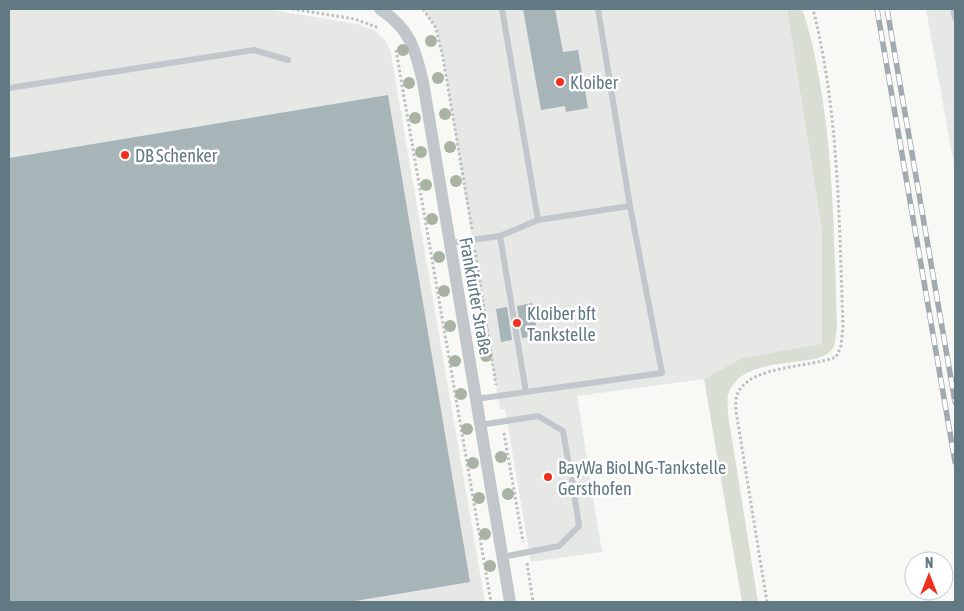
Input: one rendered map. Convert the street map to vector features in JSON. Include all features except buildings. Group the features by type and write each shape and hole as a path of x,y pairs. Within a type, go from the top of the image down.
{"street":[{"name":"Frankfurter Straße","path":"380,9 395,19 409,38 418,58 510,602"}],"lane":[{"path":"502,9 538,220"},
{"path":"476,400 662,373 630,206 598,9"},
{"path":"953,9 955,18"},
{"path":"9,88 254,50 288,60"},
{"path":"449,243 500,236 538,220 630,206"},
{"path":"500,236 526,392"},
{"path":"480,425 538,416 563,431 568,460"},
{"path":"502,557 559,546 580,526 572,480"}],"path":[{"path":"292,9 355,19 380,28 385,34"},
{"path":"423,9 436,28 443,58 498,396"},
{"path":"767,602 736,411 737,396 746,383 763,373 825,362 836,358 841,346 843,326 833,137 824,61 813,9"},
{"path":"395,45 491,602"},
{"path":"476,301 483,300"},
{"path":"502,421 533,602"}],"shaded area":[{"path":"9,9 266,9 358,24 374,30 385,40 390,49 485,602 9,602"},
{"path":"423,9 787,9 822,231 822,345 742,358 704,379 577,396 602,552 531,562 505,409 500,409 443,58 436,28"},
{"path":"787,9 802,9 814,54 825,113 831,174 837,326 834,346 827,354 815,359 765,366 749,372 736,381 728,395 728,414 758,602 742,602 704,379 742,358 822,344 822,231"},
{"path":"926,9 955,9 955,170"}],"railway":[{"path":"877,9 955,462"},
{"path":"887,9 955,402"}],"place":[{"name":"Kloiber","path":"560,82"},
{"name":"DB Schenker","path":"125,155"},
{"name":"Kloiber bft Tankstelle","path":"517,323"},
{"name":"BayWa BioLNG-Tankstelle Gersthofen","path":"548,477"}]}
